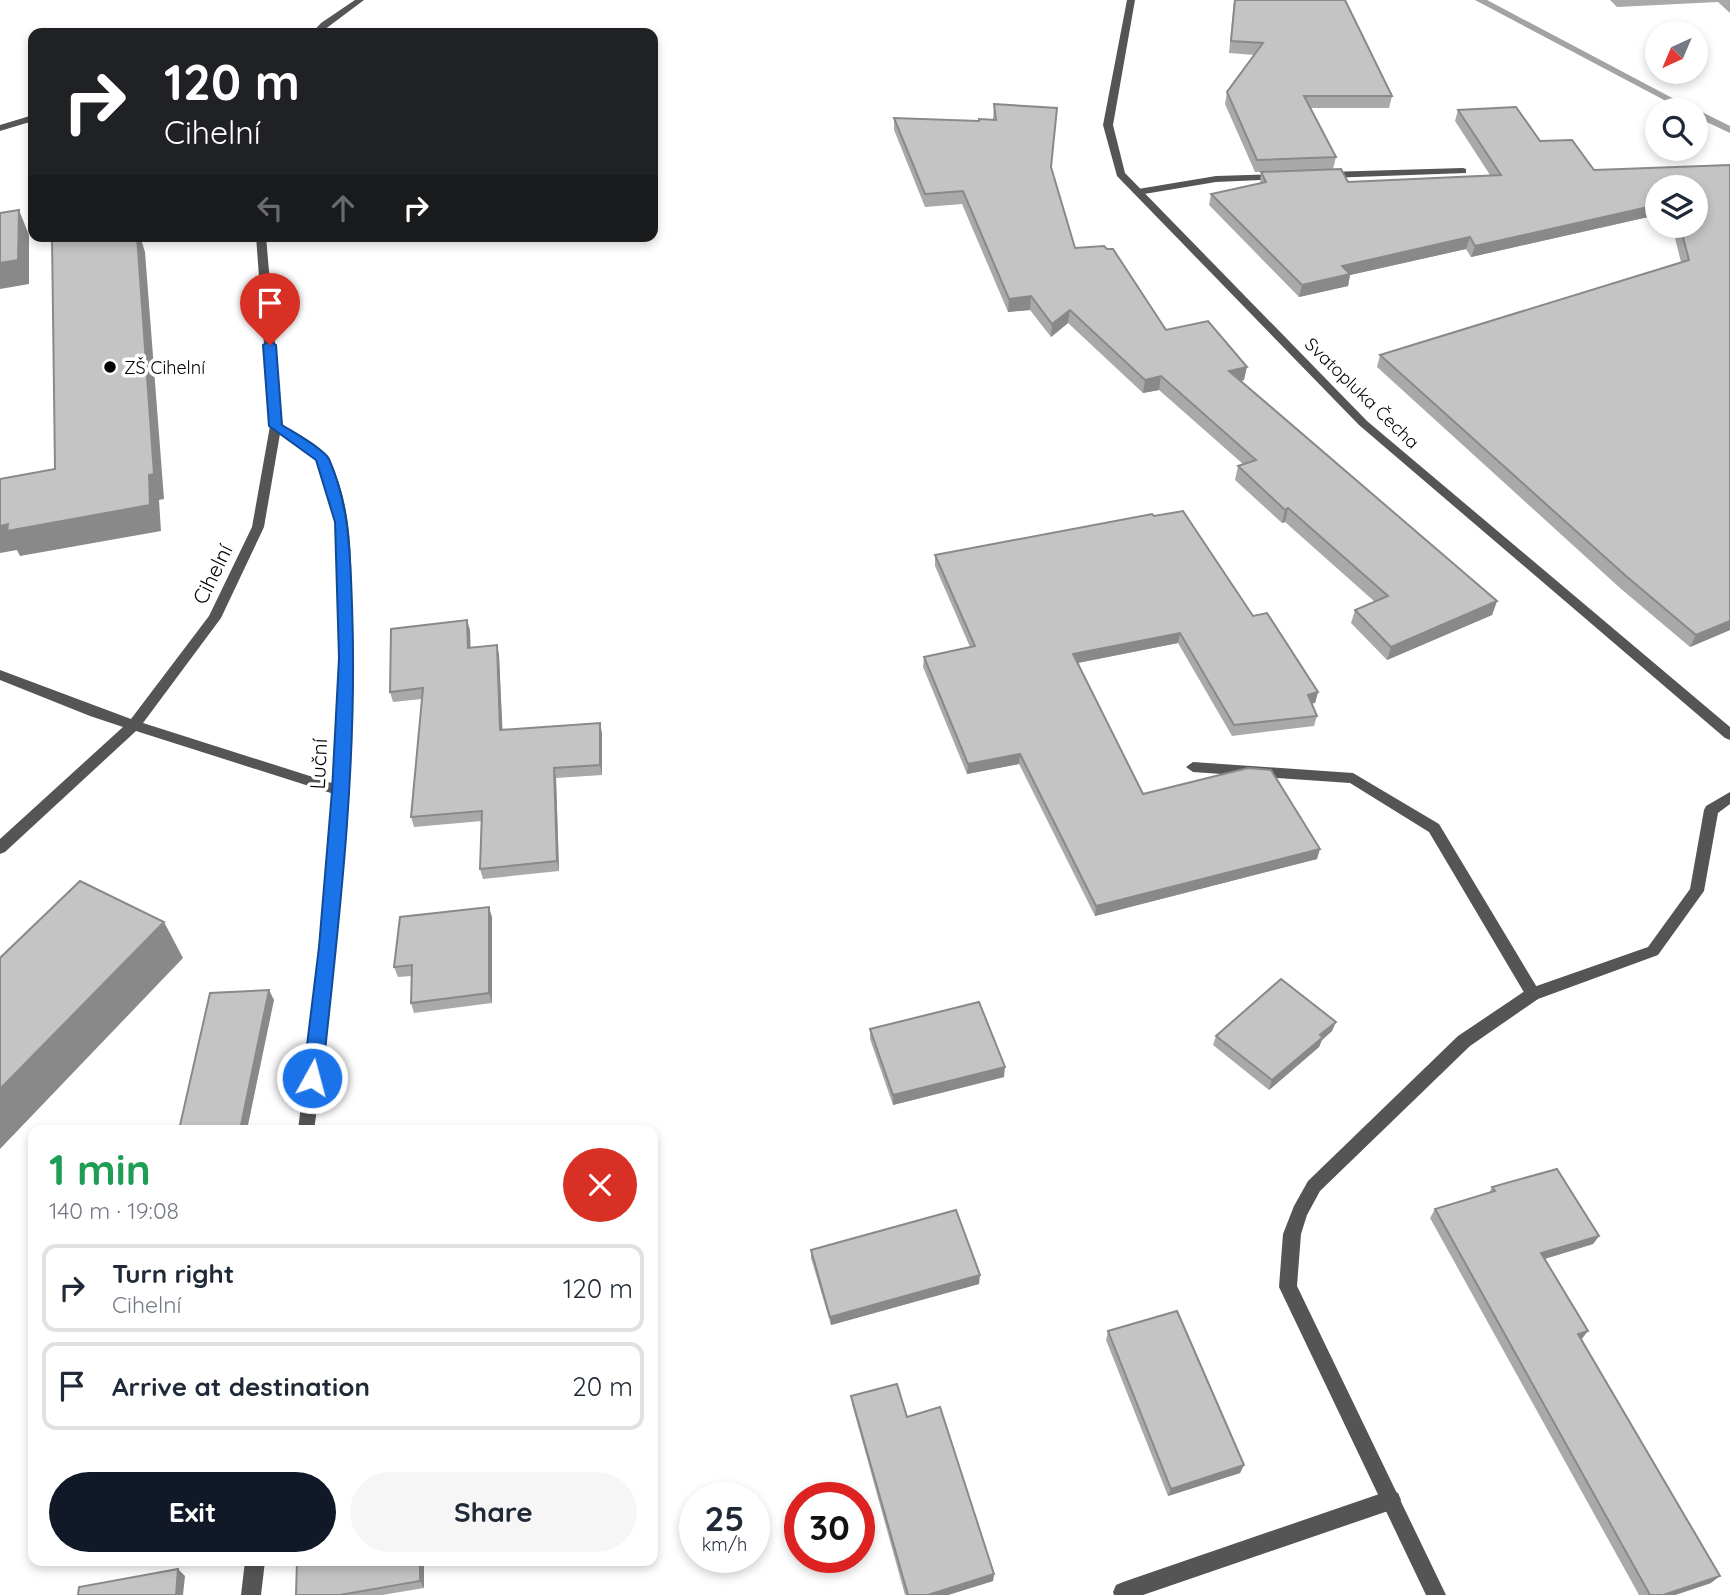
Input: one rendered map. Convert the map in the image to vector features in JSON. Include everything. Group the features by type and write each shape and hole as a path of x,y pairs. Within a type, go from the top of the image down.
{"street":[{"path":"321,28 360,0"},
{"name":"Svatopluka Čecha","path":"1131,0 1108,125 1120,174 1363,423 1730,735"},
{"path":"0,128 28,120"},
{"path":"1312,176 1463,171"},
{"path":"1138,192 1216,179 1284,177"},
{"name":"Cihelní","path":"0,848 134,725 215,618 258,527 276,426 261,242"},
{"name":"Luční","path":"276,426 322,458 342,522 346,658 340,791 328,947 307,1125"},
{"path":"0,675 96,713 340,791"},
{"path":"1193,767 1353,778 1434,828 1534,993"},
{"path":"1436,1595 1288,1287 1288,1252 1296,1216 1314,1186 1464,1041 1534,993 1653,951 1697,891 1711,810 1730,797"},
{"path":"1123,1592 1391,1500"},
{"path":"251,1595 255,1566"}],"building":[{"path":"1235,0 1345,0 1392,96 1304,96 1336,157 1257,160 1227,92 1263,43 1231,41"},
{"path":"994,104 1057,108 1051,167 1075,248 1104,246 1113,249 1166,330 1208,321 1247,367 1229,371 1497,601 1391,647 1355,610 1388,596 1288,508 1285,510 1238,466 1256,460 1161,376 1145,380 1070,310 1052,324 1031,296 1009,299 963,191 925,194 894,118 996,120"},
{"path":"1516,107 1540,141 1572,140 1594,170 1730,165 1730,621 1696,635 1626,576 1380,355 1689,260 1683,238 1708,238 1708,175 1645,175 1645,208 1475,246 1470,237 1342,266 1350,274 1302,285 1211,194 1266,182 1261,172 1341,169 1348,182 1501,175 1458,110"},
{"path":"19,210 18,260 0,263 0,213"},
{"path":"52,242 137,242 154,474 149,475 150,505 7,531 8,524 0,526 0,479 55,469"},
{"path":"1183,511 1253,616 1267,613 1318,692 1308,695 1317,716 1234,725 1180,633 1073,654 1143,794 1248,768 1271,770 1320,849 1096,906 1020,754 968,764 924,657 975,646 935,555 1152,514 1154,516"},
{"path":"467,620 468,648 497,645 500,730 600,723 600,765 554,768 557,861 480,869 482,811 411,817 423,688 390,692 391,629"},
{"path":"80,881 164,922 0,1089 0,958"},
{"path":"489,907 489,993 411,1003 412,965 394,967 400,917"},
{"path":"1281,979 1336,1022 1320,1035 1323,1037 1272,1080 1216,1036"},
{"path":"269,990 241,1125 180,1125 210,993"},
{"path":"979,1002 1005,1067 893,1095 870,1029"},
{"path":"1557,1169 1599,1236 1541,1253 1588,1331 1578,1334 1720,1576 1663,1595 1650,1595 1435,1209 1495,1191 1492,1187"},
{"path":"956,1210 980,1275 830,1317 811,1250"},
{"path":"1177,1311 1244,1465 1171,1489 1108,1331"},
{"path":"897,1384 907,1417 940,1407 994,1574 928,1595 908,1595 851,1396"},
{"path":"297,1566 420,1566 420,1581 340,1595 296,1595"},
{"path":"178,1569 176,1595 78,1595 79,1587"}],"waterway":[{"path":"1480,0 1667,98"},
{"path":"1708,119 1730,130"}],"place":[{"name":"ZŠ Cihelní","path":"110,367"}],"route":[{"path":"270,345 276,426 322,458 342,522 346,658 340,791 328,947 312,1078"}]}
